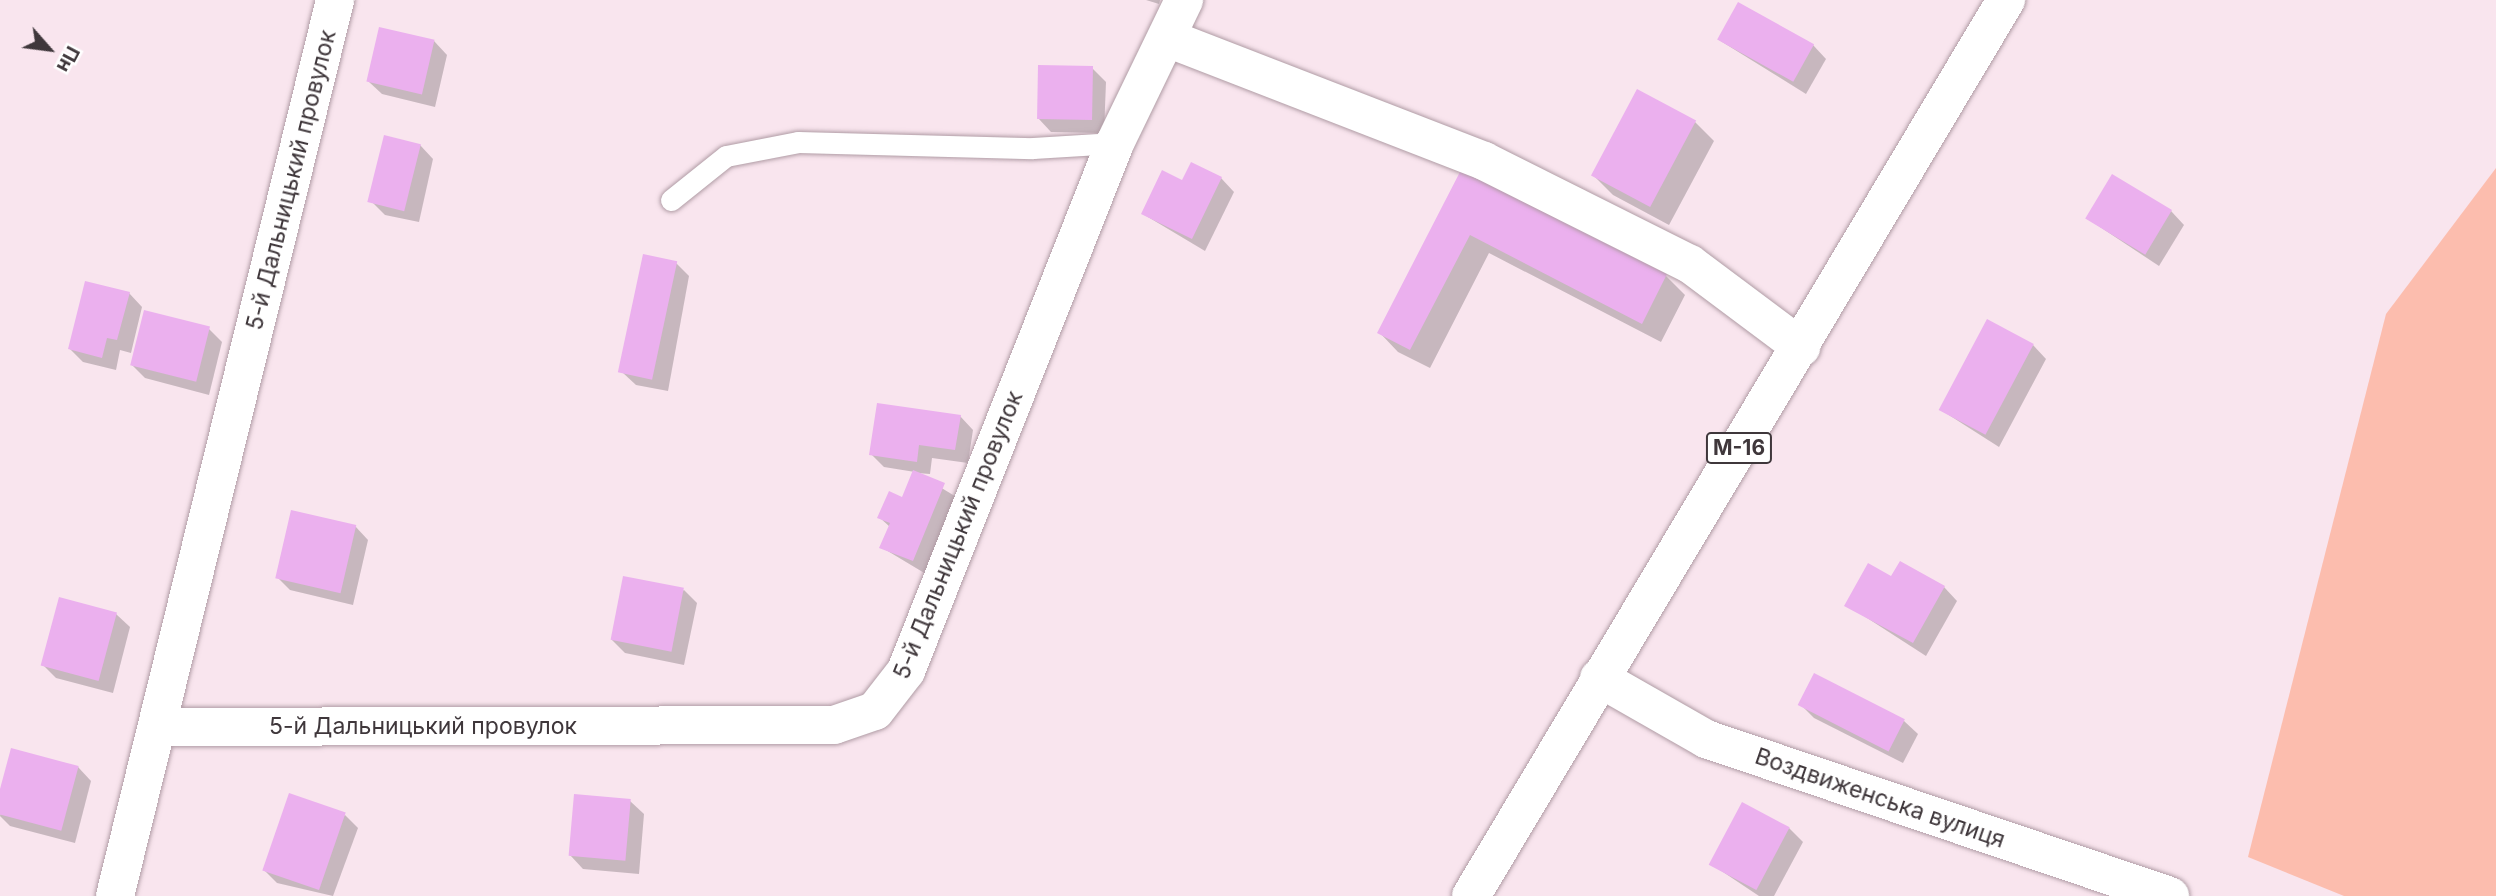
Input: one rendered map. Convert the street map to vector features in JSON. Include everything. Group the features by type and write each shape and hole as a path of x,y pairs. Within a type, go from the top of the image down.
{"main road":[{"name":"5-й Дальницький провулок","path":"115,896 335,0"},
{"name":"5-й Дальницький провулок","path":"157,727 834,725 875,711 906,671 1115,144 1184,0"},
{"name":"М-16","path":"1471,896 2006,0"},
{"path":"1167,38 1484,161 1690,264 1801,346"},
{"name":"Воздвиженська вулиця","path":"1599,678 1706,739 2170,896"}],"lane":[{"path":"671,200 726,156 799,142 1033,148 1115,144"}],"shaded area":[{"path":"2496,168 2496,896 2344,896 2248,857 2386,314"}],"building":[{"path":"1738,2 1814,44 1793,82 1717,40"},
{"path":"379,27 435,40 422,94 366,82"},
{"path":"1038,65 1093,66 1092,120 1037,119"},
{"path":"1637,89 1696,120 1650,207 1591,176"},
{"path":"384,135 421,144 404,211 367,202"},
{"path":"1191,162 1222,177 1192,239 1141,214 1162,170 1182,180"},
{"path":"1462,168 1667,274 1642,324 1470,235 1410,350 1377,333"},
{"path":"2112,174 2172,210 2145,255 2085,219"},
{"path":"643,254 677,261 652,380 618,372"},
{"path":"85,281 130,292 117,340 107,338 102,358 68,349"},
{"path":"144,310 210,326 196,382 130,365"},
{"path":"1987,319 2034,344 1985,435 1939,410"},
{"path":"877,403 961,415 955,450 919,445 917,462 869,455"},
{"path":"913,470 945,483 913,561 879,548 890,523 877,518 889,491 902,497"},
{"path":"291,510 356,525 341,593 275,578"},
{"path":"1900,561 1945,586 1913,643 1844,606 1868,563 1891,576"},
{"path":"623,576 684,588 671,652 611,640"},
{"path":"59,597 117,613 99,681 41,666"},
{"path":"1814,673 1905,719 1889,751 1798,705"},
{"path":"11,748 79,766 61,831 0,814 0,789"},
{"path":"289,793 346,813 319,890 262,871"},
{"path":"574,794 631,799 625,861 569,856"},
{"path":"1742,802 1790,827 1756,890 1709,865"}]}
